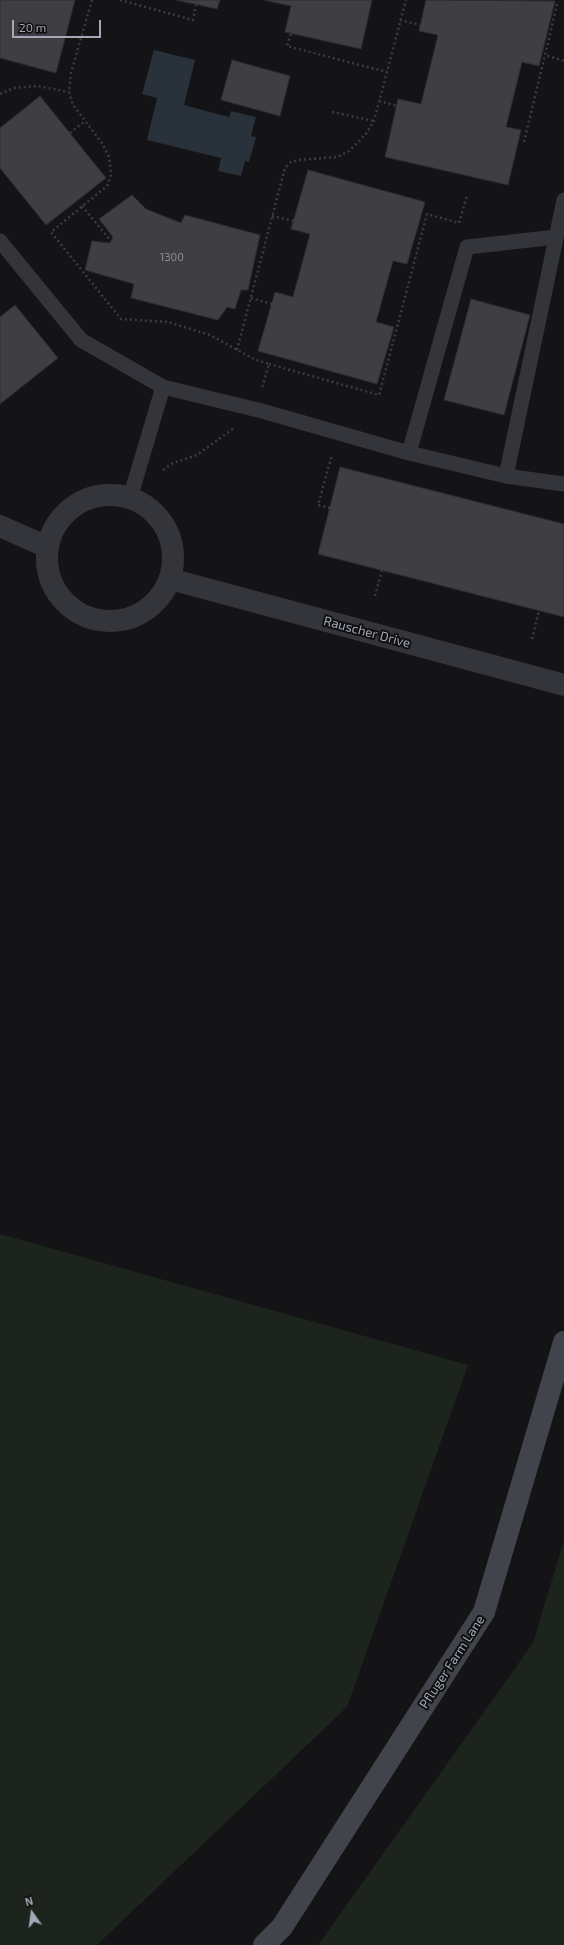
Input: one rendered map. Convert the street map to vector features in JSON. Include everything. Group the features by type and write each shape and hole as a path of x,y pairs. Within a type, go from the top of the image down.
{"street":[{"path":"106,494 130,498 146,505 161,520 170,538 174,559 170,579 160,597 144,611 125,620 104,621 84,616 66,604 53,588 46,568 47,547 54,527 67,510 85,499 106,494"},
{"path":"0,526 47,547"},
{"name":"Rauscher Drive","path":"170,579 564,685"},
{"name":"Pfluger Farm Lane","path":"264,1945 282,1928 484,1612 564,1342"}],"lane":[{"path":"506,476 564,200"},
{"path":"409,453 467,247 556,238"},
{"path":"0,241 81,340 164,387 262,410 409,453 506,476 564,484"},
{"path":"130,498 164,387"}],"path":[{"path":"92,0 71,73 69,92 73,104 102,143 109,156 111,175 107,186 51,232 121,319 168,322 210,335 254,360 379,396 427,214 459,222 467,196"},
{"path":"120,0 193,20 196,5"},
{"path":"237,350 285,168 291,162 337,157 349,151 366,134 374,121 406,0"},
{"path":"524,142 557,4"},
{"path":"400,20 420,25"},
{"path":"290,34 287,46 387,72"},
{"path":"545,55 564,61"},
{"path":"0,94 14,88 38,86 69,92"},
{"path":"379,101 397,106"},
{"path":"332,112 374,121"},
{"path":"70,133 85,121"},
{"path":"82,206 111,241"},
{"path":"272,216 294,222"},
{"path":"251,298 272,304"},
{"path":"261,391 269,364"},
{"path":"161,472 173,463 197,455 227,431 238,427"},
{"path":"330,508 318,505 332,455"},
{"path":"375,596 382,570"},
{"path":"532,639 539,610"}],"shaded area":[{"path":"154,50 195,60 184,105 229,117 231,111 256,117 251,136 256,137 249,162 245,161 241,176 218,171 221,158 147,140 157,98 142,94"},
{"path":"0,1234 468,1365 347,1707 97,1945 0,1945"},
{"path":"564,1540 564,1945 318,1945 533,1643"}],"building":[{"path":"0,0 75,0 56,73 0,58"},
{"path":"176,0 220,0 217,9"},
{"path":"264,0 372,0 361,49 285,32 291,6"},
{"path":"426,0 555,1 539,66 522,62 506,127 521,130 508,185 385,157 398,99 421,104 438,35 419,31"},
{"path":"232,60 290,76 280,116 221,100"},
{"path":"40,96 106,178 46,225 0,168 0,128"},
{"path":"308,170 425,202 407,264 393,261 376,322 394,327 377,384 258,351 275,292 293,297 310,234 291,229"},
{"path":"132,195 146,209 181,223 185,215 260,235 248,290 241,290 235,309 227,307 218,320 131,298 134,284 85,270 92,241 110,243 113,237 99,219"},
{"path":"471,299 530,315 504,415 444,400"},
{"path":"15,305 58,358 0,404 0,317"},
{"path":"340,467 564,524 564,617 318,554"}]}
